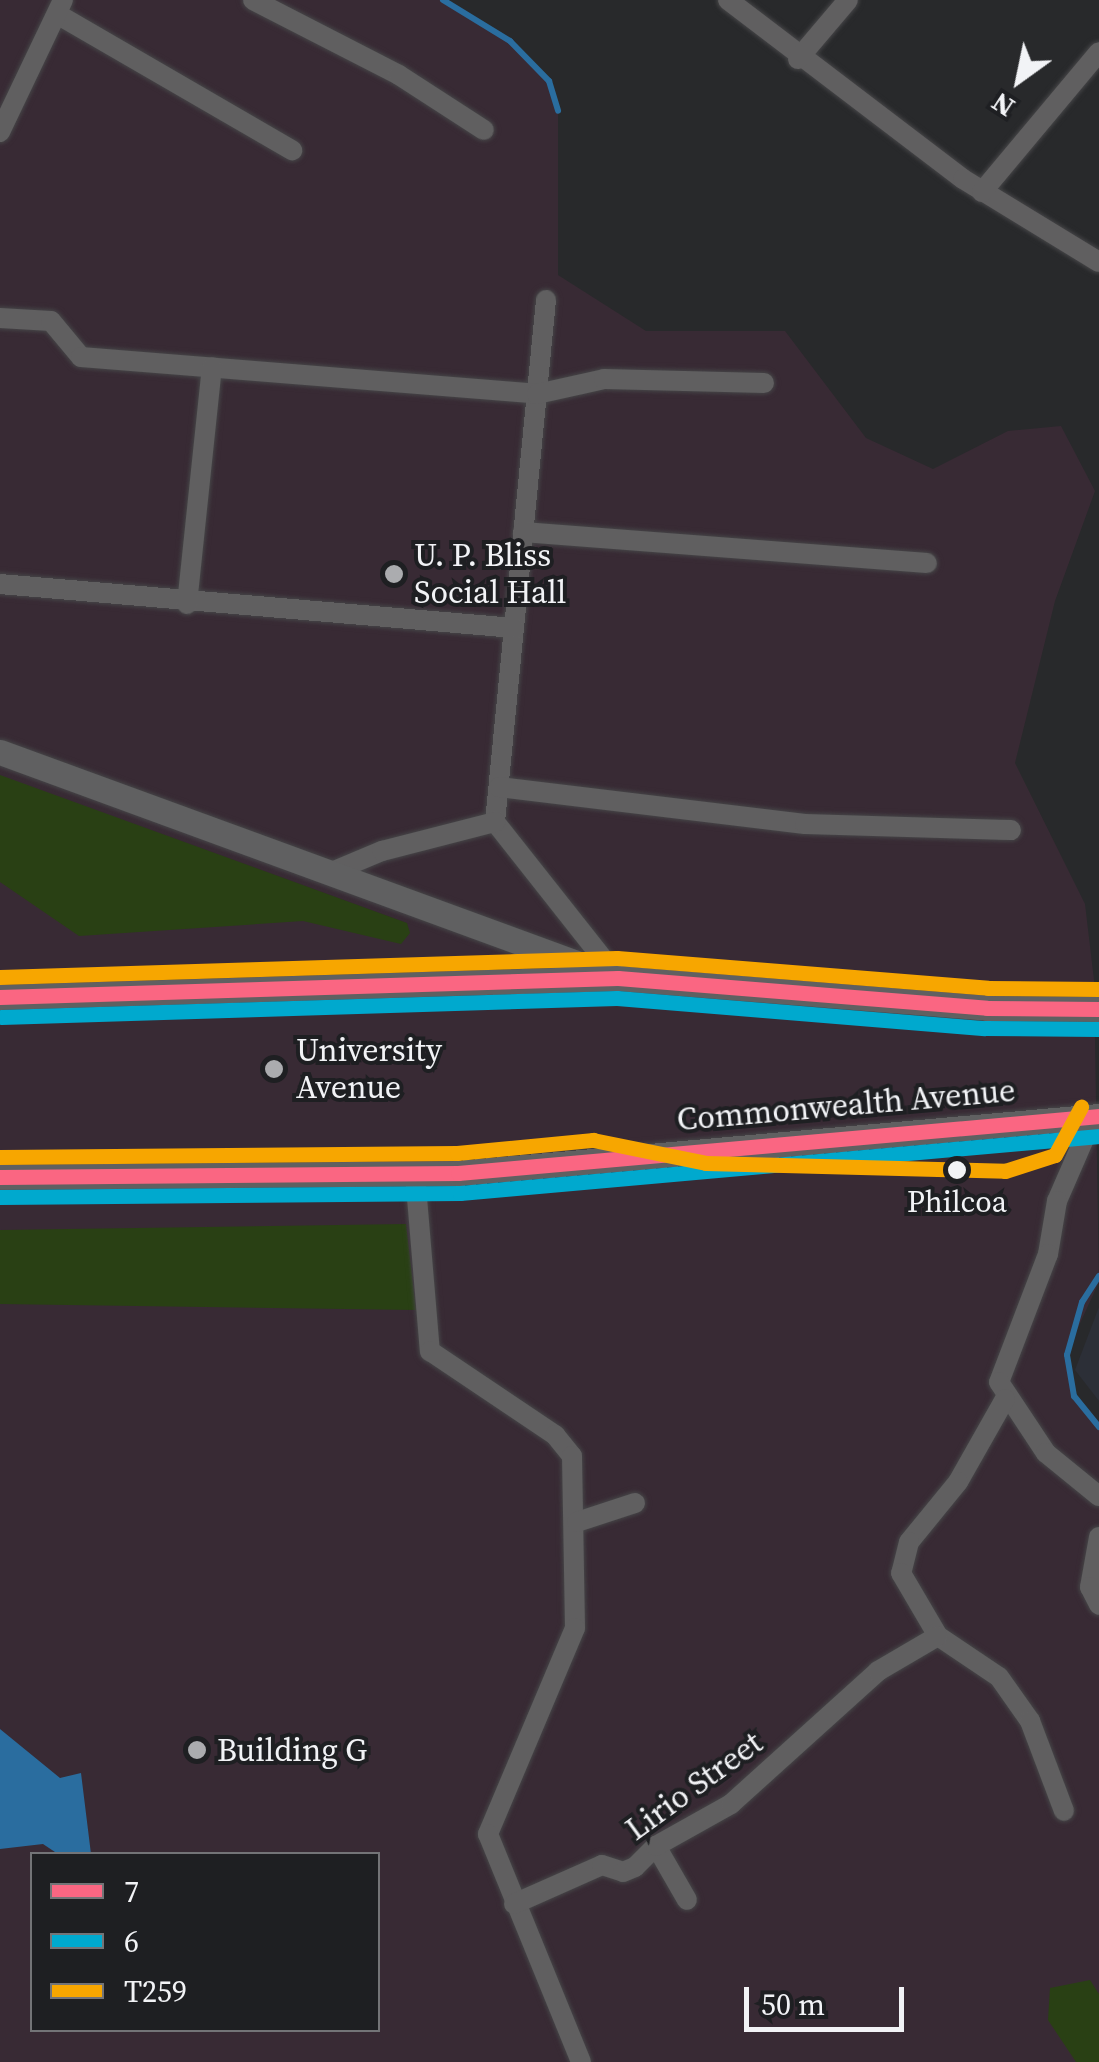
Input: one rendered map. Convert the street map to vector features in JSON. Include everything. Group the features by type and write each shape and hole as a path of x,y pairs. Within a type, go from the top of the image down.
{"main road":[{"path":"0,752 618,978"},
{"path":"0,997 618,978 988,1008 1099,1010"},
{"name":"Commonwealth Avenue","path":"0,1177 416,1174 1097,1116"}],"street":[{"path":"253,0 399,75 484,130"},
{"path":"728,0 798,59 982,192 1099,262"},
{"path":"798,59 848,0"},
{"path":"0,132 60,7 292,150"},
{"path":"982,192 1099,52"},
{"path":"546,300 495,822 618,978"},
{"path":"0,318 51,321 81,357 537,394 604,379 764,382"},
{"path":"187,604 212,367"},
{"path":"523,532 927,563"},
{"path":"0,584 187,604 514,628"},
{"path":"499,786 805,824 1011,830"},
{"path":"327,874 382,851 495,822"},
{"path":"1097,1116 1069,1172 1040,1277 1001,1372 1005,1399 1046,1454 1099,1496"},
{"path":"416,1174 430,1352 566,1446 577,1522 575,1628 488,1834 581,2062"},
{"path":"1005,1399 958,1482 901,1556 905,1586 938,1636 999,1677 1030,1722 1064,1811"},
{"path":"577,1522 635,1503"},
{"path":"1099,1537 1090,1587 1099,1605"},
{"name":"Lirio Street","path":"514,1904 602,1865 623,1872 656,1846 731,1804 878,1671 938,1636"},
{"path":"656,1846 687,1900"}],"shaded area":[{"path":"0,0 443,0 510,41 549,81 558,111 558,275 646,331 785,331 866,438 933,469 1008,431 1061,426 1095,491 1055,601 1015,763 1085,904 1094,980 1099,1282 1065,1356 1074,1396 1099,1427 1099,2062 0,2062"},
{"path":"1099,1307 1099,1401 1075,1370"}],"green space":[{"path":"0,775 407,923 410,933 401,944 303,921 79,936 0,882"},
{"path":"406,1224 416,1310 0,1304 0,1230"},
{"path":"1090,1980 1099,1994 1099,2062 1076,2062 1048,2020 1050,1988"}],"water":[{"path":"0,1729 60,1778 81,1773 91,1852 55,1852 43,1844 0,1849"}],"waterway":[{"path":"443,0 510,41 549,81 558,111"},
{"path":"1099,1276 1082,1302 1067,1355 1074,1396 1099,1427"}],"transit line":[{"name":"T259","path":"0,977 617,958 988,988 1099,989"},
{"name":"7","path":"0,997 618,978 987,1008 1099,1009"},
{"name":"6","path":"1,1017 617,998 985,1028 1099,1029"},
{"name":"T259","path":"0,1157 457,1153 593,1140 706,1163 1005,1171 1055,1155 1081,1107"},
{"name":"7","path":"0,1177 458,1173 1099,1116"},
{"name":"6","path":"0,1197 460,1193 1099,1136"}],"place":[{"name":"U. P. Bliss Social Hall","path":"394,574"},
{"name":"University Avenue","path":"274,1069"},
{"name":"Philcoa","path":"957,1170"},
{"name":"Building G","path":"197,1750"}]}
